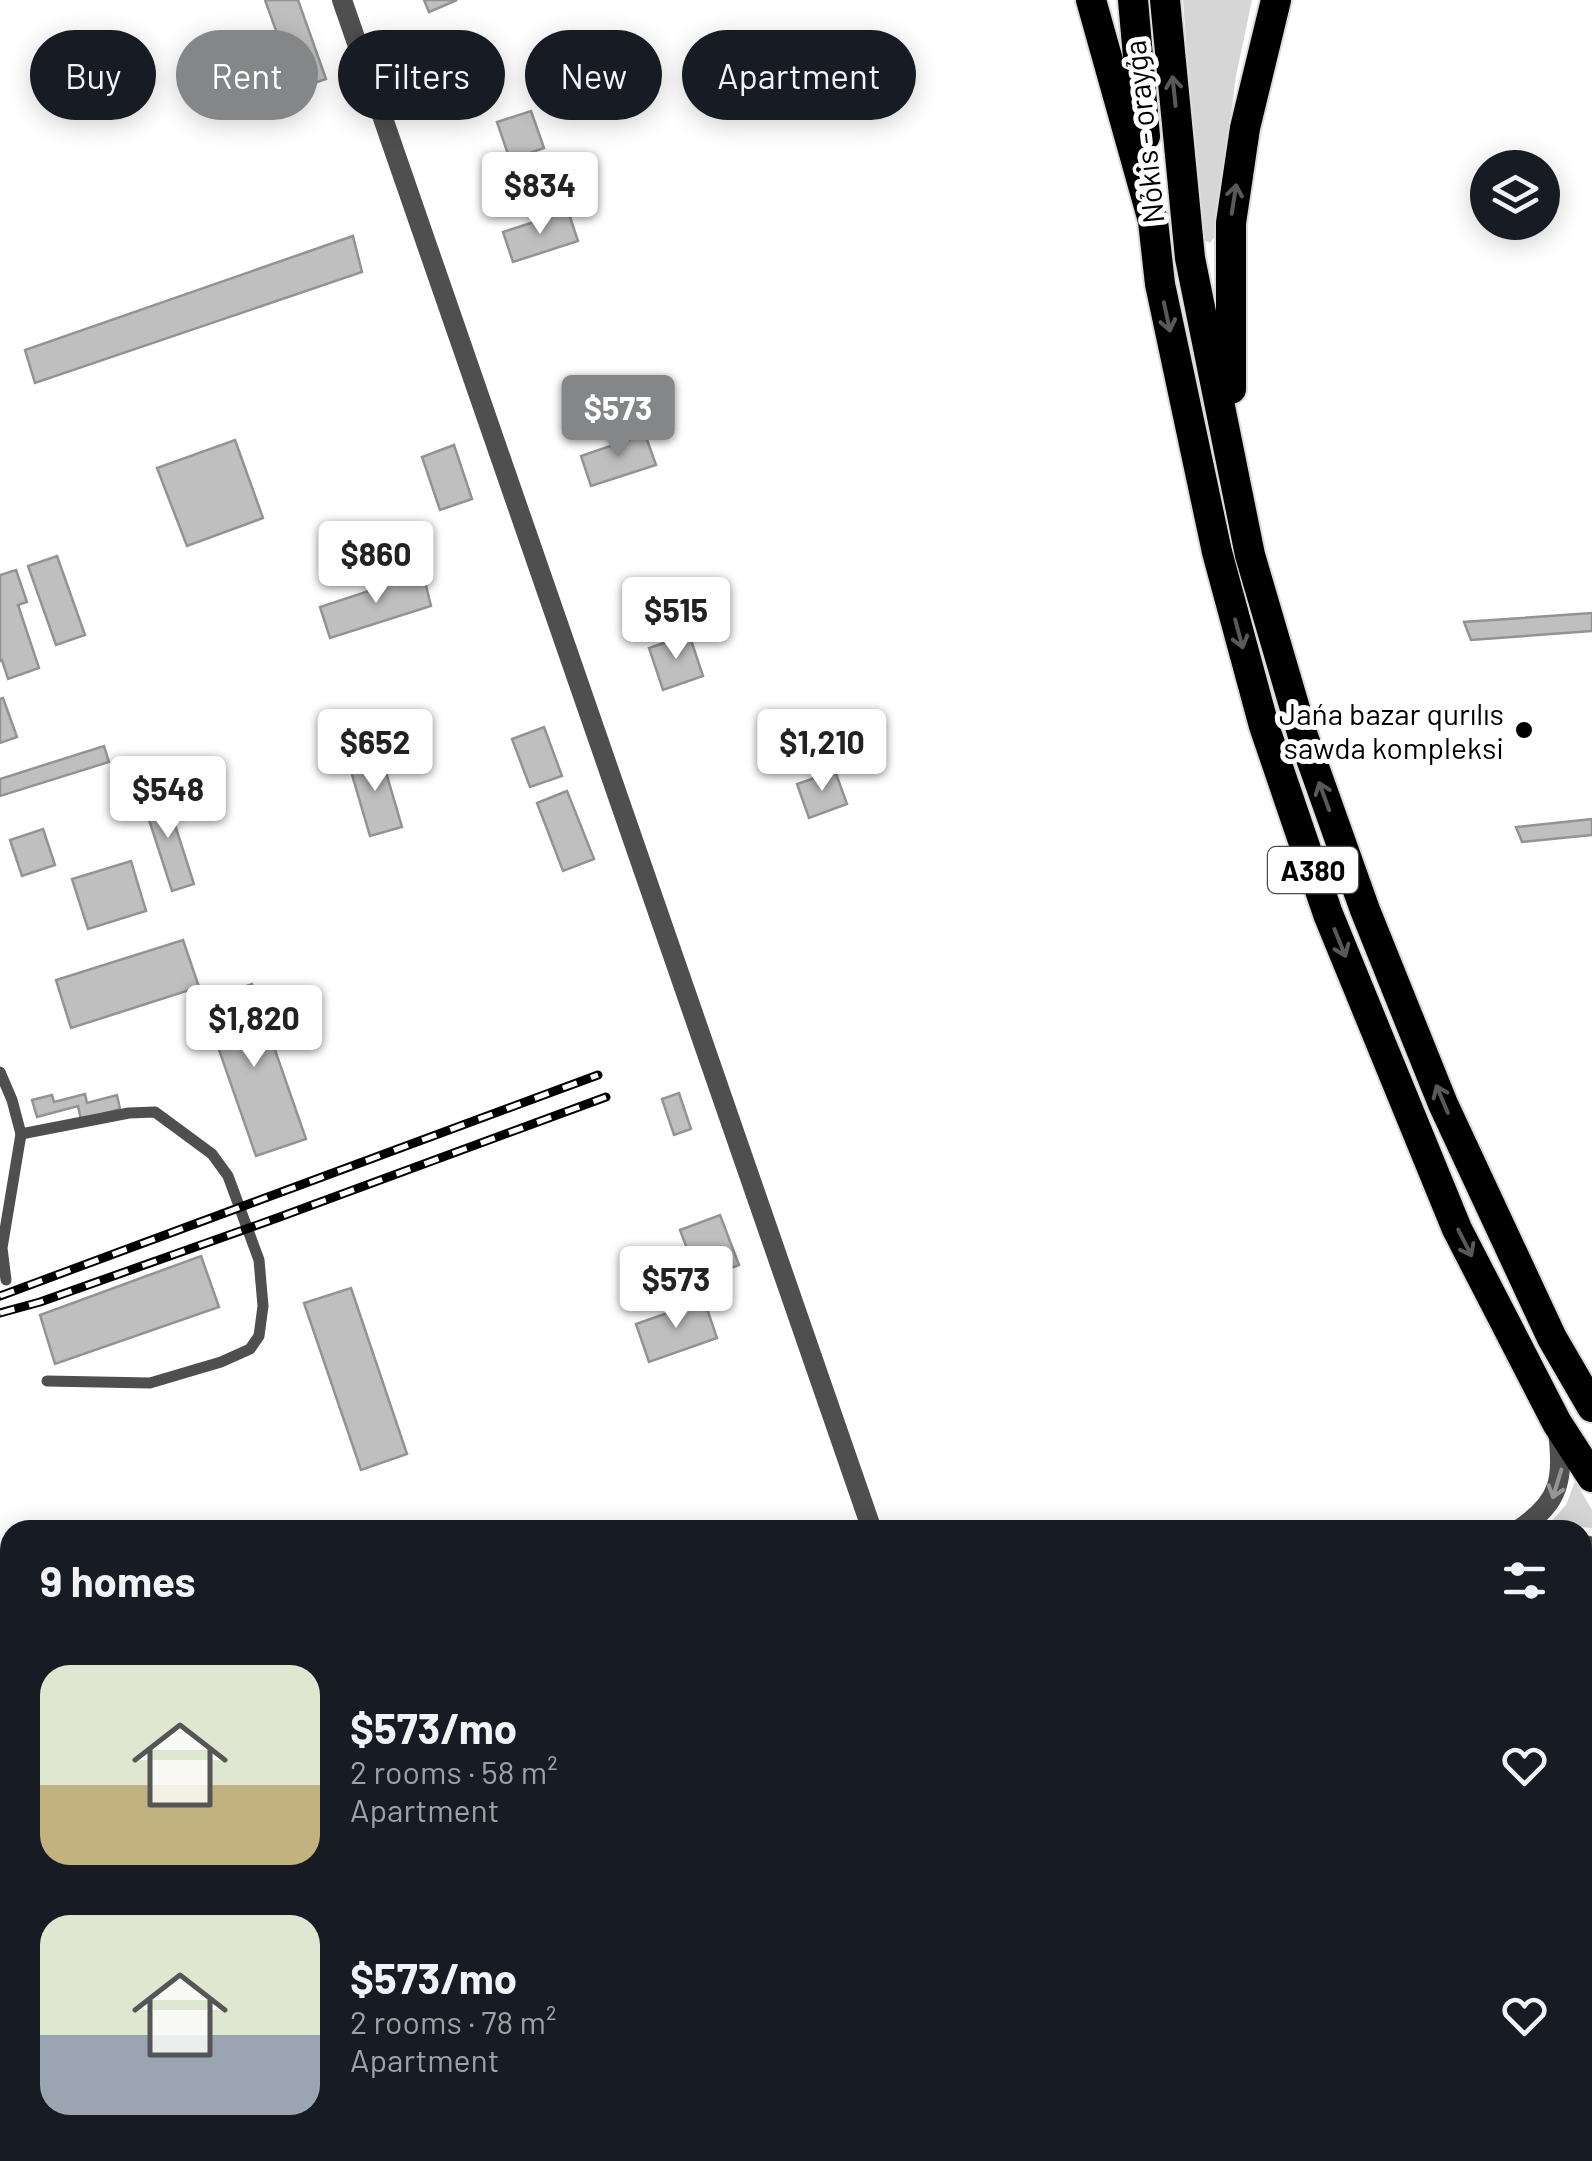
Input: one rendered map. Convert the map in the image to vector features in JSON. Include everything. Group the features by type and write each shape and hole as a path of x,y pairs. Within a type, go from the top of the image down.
{"highway":[{"path":"1092,0 1153,220"},
{"name":"A380","path":"1133,0 1160,284 1217,552 1264,726 1328,914 1458,1229 1557,1423 1592,1478"},
{"name":"Nókis - orayǵa","path":"1165,0 1190,258 1233,472"},
{"path":"1233,472 1228,279 1231,224 1245,128 1276,0"},
{"name":"A380","path":"1233,472 1250,556 1303,736 1352,876 1443,1104 1552,1338 1592,1407"},
{"path":"1487,1286 1519,1270"}],"street":[{"path":"342,0 869,1520"},
{"path":"1533,1520 1553,1500 1562,1469 1557,1423"}],"lane":[{"path":"0,1072 21,1134 2,1248 6,1280"},
{"path":"21,1134 130,1113 155,1112 212,1154 228,1176 259,1260 263,1306 259,1336 250,1349 150,1383 47,1381"}],"shaded area":[{"path":"1183,0 1252,0 1236,76 1216,235 1210,243 1201,239"},
{"path":"1575,1481 1592,1510 1592,1520 1553,1520 1566,1505"}],"building":[{"path":"265,0 298,0 309,30 276,30"},
{"path":"424,0 457,0 429,12"},
{"path":"318,56 326,79 318,82"},
{"path":"525,113 525,120 534,120 544,148 510,160 497,122"},
{"path":"568,211 578,241 513,262 503,232"},
{"path":"353,236 362,272 35,383 25,350"},
{"path":"645,434 656,465 591,486 581,456"},
{"path":"235,440 263,518 187,546 157,468"},
{"path":"454,445 472,499 440,510 422,457"},
{"path":"57,556 85,635 56,645 28,566"},
{"path":"16,570 27,602 18,605 39,668 8,679 0,661 0,575"},
{"path":"423,573 431,606 330,638 320,607"},
{"path":"1592,613 1592,631 1471,640 1464,622"},
{"path":"689,634 703,676 663,690 649,648"},
{"path":"3,698 17,737 0,743 0,699"},
{"path":"544,727 562,776 530,787 512,739"},
{"path":"104,746 109,762 0,796 0,779"},
{"path":"380,752 402,827 370,836 348,761"},
{"path":"835,771 847,804 809,818 797,784"},
{"path":"164,791 194,884 172,891 142,798"},
{"path":"567,791 594,859 563,871 537,803"},
{"path":"1592,819 1592,835 1522,842 1516,827"},
{"path":"43,829 55,865 22,876 10,840"},
{"path":"131,861 146,911 88,929 72,879"},
{"path":"183,940 199,987 71,1028 56,980"},
{"path":"252,984 306,1139 256,1156 202,1001"},
{"path":"679,1093 691,1129 674,1135 662,1099"},
{"path":"85,1094 87,1103 117,1095 120,1109 81,1120 78,1106 37,1117 32,1100 52,1095 54,1102"},
{"path":"720,1215 739,1265 699,1280 680,1230"},
{"path":"201,1256 219,1307 55,1364 40,1315"},
{"path":"351,1288 407,1454 361,1470 304,1303"},
{"path":"704,1300 717,1338 649,1362 636,1324"}],"railway":[{"path":"0,1296 598,1075"},
{"path":"0,1313 277,1218 606,1097"}],"place":[{"name":"Jańa bazar qurılıs sawda kompleksi","path":"1524,730"}]}
